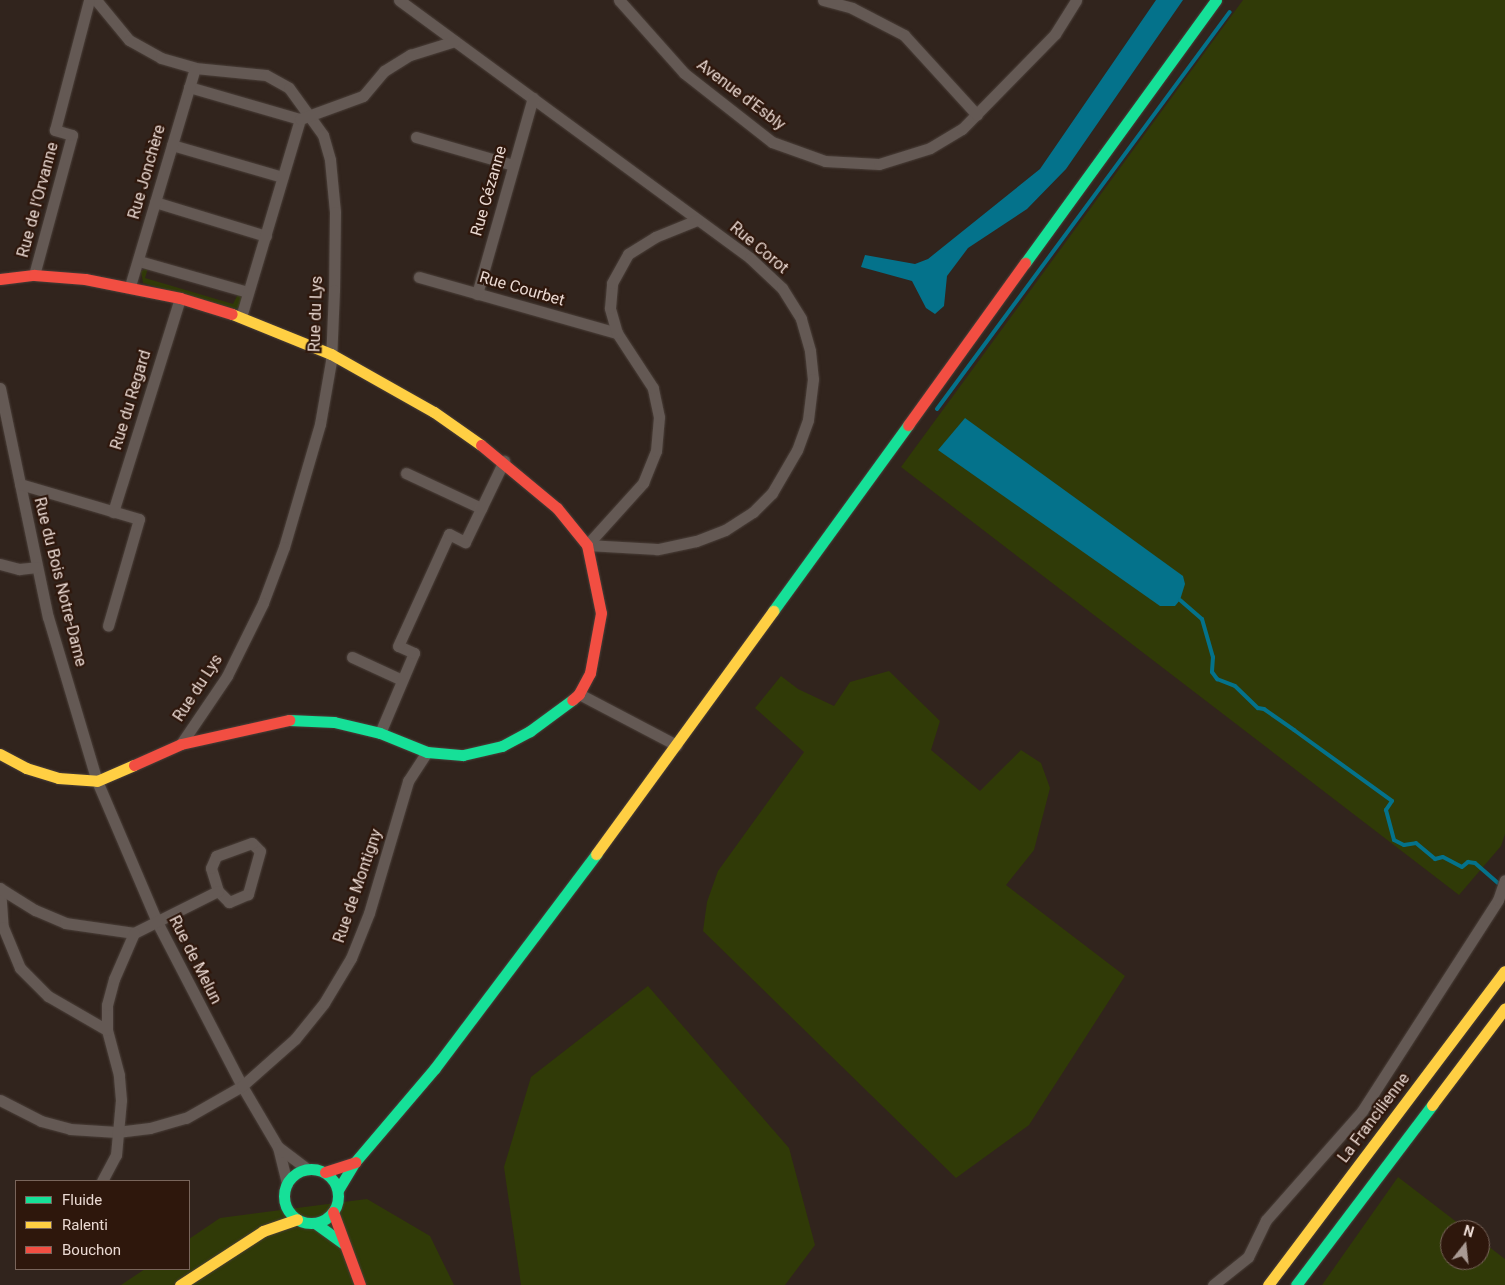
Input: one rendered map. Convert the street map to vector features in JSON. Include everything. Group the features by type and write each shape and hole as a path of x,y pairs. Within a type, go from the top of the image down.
{"main road":[{"path":"360,1285 333,1212 338,1190 355,1162 435,1068 676,745 1216,0"},
{"path":"0,279 34,274 130,286 180,298 241,317 331,354 434,412 504,461 557,508 586,545 601,613 590,673 579,694 530,731 502,746 463,755 427,752 380,733 334,722 289,720 181,744 97,781 58,778 26,768 0,754"},
{"name":"La Francilienne","path":"1268,1285 1505,971"},
{"path":"1296,1285 1505,1008"},
{"path":"263,1231 284,1201 287,1184 295,1174 307,1169 325,1172 355,1162"},
{"path":"325,1172 338,1190"},
{"path":"284,1201 297,1219"},
{"path":"315,1223 333,1212"},
{"path":"180,1285 263,1231 297,1219 315,1223 344,1244"}],"street":[{"name":"Rue de l'Orvanne","path":"34,274 72,135 55,130 89,0"},
{"name":"Rue du Lys","path":"96,0 128,40 161,58 195,68 266,75 288,88 305,117 323,135 330,160 335,212 331,354 320,424 311,459 267,594 227,676 181,744"},
{"name":"Rue Corot","path":"399,0 750,258 782,288 801,319 810,351 812,370 808,420 793,457 772,493 753,512 725,530 696,541 657,549 586,545"},
{"name":"Avenue d'Esbly","path":"620,0 684,73 730,111 772,142 825,161 879,164 930,148 962,129 1055,34 1076,0"},
{"path":"823,0 852,8 904,35 977,115"},
{"path":"189,87 305,117 362,96 384,71 410,55 455,41"},
{"name":"Rue Jonchère","path":"130,286 195,68"},
{"name":"Rue Cézanne","path":"477,294 534,98"},
{"path":"241,317 282,177 305,117"},
{"path":"416,137 513,165"},
{"path":"172,145 282,177"},
{"path":"155,202 266,236"},
{"path":"586,545 643,483 656,451 659,417 653,388 617,332 610,308 612,283 628,254 655,237 697,220"},
{"path":"139,261 248,292"},
{"name":"Rue Courbet","path":"419,277 617,332"},
{"name":"Rue du Regard","path":"113,512 180,298"},
{"name":"Rue du Bois Notre-Dame","path":"0,388 37,568 97,781"},
{"path":"380,733 414,653 398,646 449,534 465,542 504,461"},
{"path":"406,473 481,508"},
{"path":"20,484 139,519 108,626"},
{"path":"0,564 19,569 37,568"},
{"path":"352,657 402,680"},
{"path":"579,694 631,724 676,745"},
{"name":"Rue de Montigny","path":"0,1100 41,1121 60,1126 117,1132 150,1128 186,1118 242,1086 295,1039 324,1004 350,958 369,913 408,781 427,752"},
{"name":"Rue de Melun","path":"97,781 157,922 242,1086 278,1147 287,1184"},
{"path":"252,843 260,851 248,894 229,902 218,892 211,868 216,856 252,843"},
{"path":"1213,1285 1248,1257 1266,1220 1362,1111 1498,900 1505,880"},
{"path":"1,889 35,910 65,923 134,933 218,892"},
{"path":"1,889 3,927 20,968 48,996 107,1030"},
{"path":"103,1180 116,1155 121,1100 118,1076 107,1030 107,1005 114,979 134,933"},
{"name":"Rue de Melun","path":"278,1147 307,1169"}],"green space":[{"path":"1243,0 1505,0 1505,834 1501,846 1459,895 901,467"},
{"path":"148,268 145,278 233,304 239,292 242,294 241,306 236,309 143,283 141,271"},
{"path":"889,671 940,721 931,750 980,791 1021,750 1041,763 1050,788 1034,850 1006,885 1125,976 1029,1125 956,1178 703,931 707,902 718,871 804,752 755,708 781,676 798,689 834,706 850,682"},
{"path":"648,986 789,1148 815,1245 785,1285 521,1285 504,1167 531,1077"},
{"path":"1398,1177 1454,1220 1440,1220 1440,1270 1490,1270 1490,1248 1505,1259 1505,1285 1322,1285"},
{"path":"367,1199 430,1236 454,1285 121,1285 144,1270 190,1270 190,1238 220,1218"}],"water":[{"path":"1156,0 1183,0 1066,169 1027,209 968,248 947,276 944,306 935,314 926,308 912,281 861,267 865,255 915,264 928,259 1040,169"},
{"path":"965,418 1183,576 1185,584 1180,600 1175,606 1160,606 938,450"}],"waterway":[{"path":"937,409 1230,12"},
{"path":"1180,600 1202,619 1213,657 1212,672 1217,679 1235,686 1258,708 1264,709 1392,801 1386,810 1394,840 1404,845 1416,843 1435,859 1443,857 1462,867 1468,862 1475,863 1498,883"}],"traffic: fast":[{"path":"1025,263 1216,0"},
{"path":"773,611 908,425"},
{"path":"289,720 334,722 380,733 427,752 463,755 502,746 530,731 572,700"},
{"path":"338,1190 355,1162 435,1068 596,854"},
{"path":"1296,1285 1432,1105"},
{"path":"306,1169 316,1169 326,1173 334,1181 338,1196 334,1211 326,1219 316,1223 306,1223 296,1219 288,1211 284,1201 284,1191 288,1181 296,1173 306,1169"},
{"path":"315,1223 344,1244"}],"traffic: slow":[{"path":"232,314 331,354 434,412 481,445"},
{"path":"596,854 773,611"},
{"path":"0,754 26,768 58,778 97,781 134,765"},
{"path":"1268,1285 1505,971"},
{"path":"1432,1105 1505,1008"},
{"path":"180,1285 263,1231 297,1219"}],"traffic: jam":[{"path":"908,425 1025,263"},
{"path":"0,279 34,275 85,279 180,298 232,314"},
{"path":"481,445 557,508 587,545 601,613 590,673 579,694 572,700"},
{"path":"134,765 181,744 289,720"},
{"path":"325,1172 355,1162"},
{"path":"333,1212 360,1285"}]}
